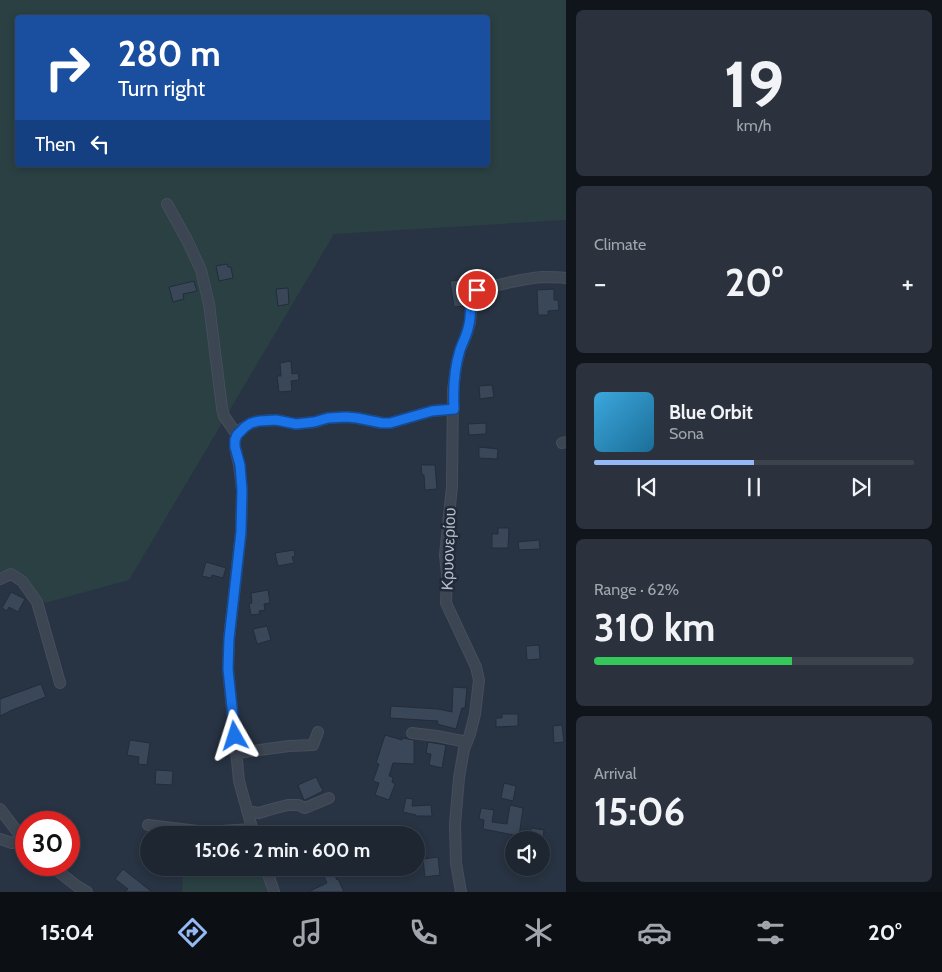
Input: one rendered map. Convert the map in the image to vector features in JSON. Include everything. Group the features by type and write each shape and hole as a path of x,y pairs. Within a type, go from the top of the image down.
{"street":[{"path":"167,204 201,270 209,304 222,408 224,416 237,435"},
{"name":"Κρυονερίου","path":"461,892 456,864 455,824 459,778 475,714 479,680 476,666 446,603 447,574 445,554 452,486 453,390 456,367 470,323 472,298 477,290 533,278 566,278"},
{"path":"251,826 239,781 228,669 229,639 241,532 242,490 240,465 235,447 237,435 251,423 259,421 276,420 296,424 328,418 346,417 390,423 432,411 454,409"},
{"path":"0,579 11,574 22,581 36,602 60,683"},
{"path":"237,753 289,746 313,745 318,732"},
{"path":"412,734 437,736 467,742"},
{"path":"247,811 259,813 288,805 298,805 305,808 329,798"},
{"path":"0,809 15,828"},
{"path":"148,825 156,826"},
{"path":"0,839 15,842"},
{"path":"64,876 87,892"},
{"path":"269,876 274,892"}],"green space":[{"path":"0,0 566,0 566,220 334,234 129,580 45,603 14,569 0,572"},
{"path":"183,876 263,876 267,892 182,892"}],"building":[{"path":"227,264 228,267 231,267 233,278 219,281 216,266"},
{"path":"460,280 463,306 454,307 450,281"},
{"path":"194,281 197,291 183,294 184,299 173,302 169,287"},
{"path":"288,288 289,304 278,306 276,289"},
{"path":"554,289 554,300 558,300 559,310 548,311 548,315 538,315 537,290"},
{"path":"291,361 292,374 298,373 299,380 291,381 292,391 279,392 277,376 281,376 280,363"},
{"path":"492,385 494,397 480,399 479,386"},
{"path":"486,423 486,434 469,435 468,424"},
{"path":"479,447 498,449 497,459 479,458"},
{"path":"421,465 435,465 437,489 425,490"},
{"path":"498,528 509,528 508,548 492,548 492,534 498,534"},
{"path":"539,540 540,549 519,550 518,542"},
{"path":"294,550 295,556 292,557 294,563 278,566 275,553"},
{"path":"206,562 226,568 223,578 212,575 211,578 202,576"},
{"path":"268,590 270,603 264,604 265,610 259,611 260,614 251,615 249,604 252,603 251,593"},
{"path":"11,592 25,599 18,612 9,607 7,611 2,608"},
{"path":"267,626 271,640 257,644 253,629"},
{"path":"539,645 540,659 527,660 526,646"},
{"path":"41,684 46,697 0,716 0,699"},
{"path":"453,687 467,688 465,708 462,708 456,729 437,724 438,721 390,718 391,706 438,709 452,712"},
{"path":"502,714 518,714 518,726 496,727 496,718 502,718"},
{"path":"562,725 564,742 554,743 553,726"},
{"path":"385,735 402,740 402,738 414,740 414,764 393,763 389,776 393,777 392,782 395,784 389,800 375,795 379,783 373,781 379,764 376,763"},
{"path":"130,740 150,743 147,765 138,764 139,757 127,755"},
{"path":"428,742 446,745 442,768 429,765 431,754 426,753"},
{"path":"156,770 173,771 172,785 155,784"},
{"path":"316,777 323,791 304,800 298,785"},
{"path":"504,783 516,786 513,801 501,798"},
{"path":"406,798 413,799 412,806 431,805 432,816 416,816 403,812"},
{"path":"510,805 523,808 520,831 505,831 505,833 483,829 484,820 479,819 481,808 494,810 492,822 507,824"},
{"path":"531,828 544,830 544,831 531,831"},
{"path":"438,857 440,875 425,877 425,859"},
{"path":"123,869 152,892 125,892 128,889 115,879"},
{"path":"324,876 335,876 344,892 308,892 327,883"}],"route":[{"path":"235,736 228,669 229,639 241,532 242,490 240,465 235,447 237,435 240,430 251,423 259,421 276,420 296,424 328,418 346,417 390,423 432,411 454,409 453,390 456,367 470,323 472,298 477,290"}]}
